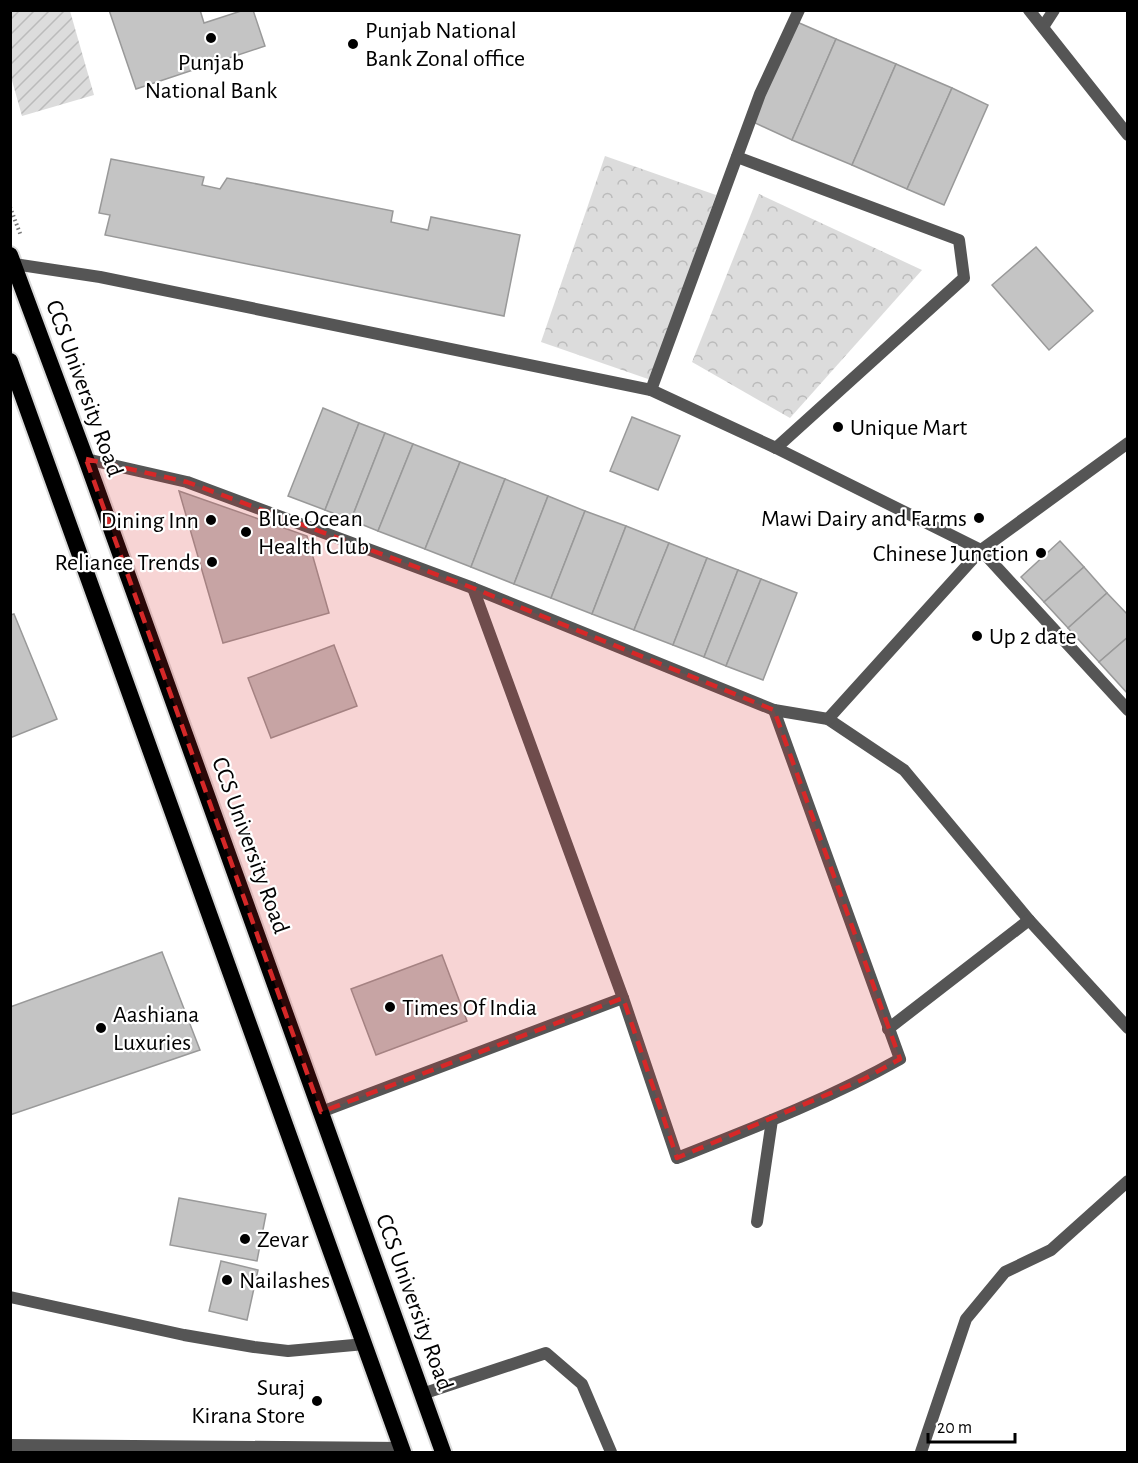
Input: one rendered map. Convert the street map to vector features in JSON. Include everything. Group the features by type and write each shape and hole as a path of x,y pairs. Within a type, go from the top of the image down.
{"highway":[{"name":"CCS University Road","path":"12,259 443,1452"},
{"path":"10,361 403,1450"}],"street":[{"path":"651,390 760,94 799,10"},
{"path":"1029,10 1128,135"},
{"path":"1042,27 1054,10"},
{"path":"737,157 959,240 961,250 964,278 776,448"},
{"path":"12,259 651,390 776,448 981,550 1128,710"},
{"path":"828,719 981,550 1128,443"},
{"path":"86,459 187,482 473,588 774,710 828,719 904,770 1029,920 1128,1028"},
{"path":"473,588 623,998 677,1158 772,1120 864,1079 900,1059 774,710"},
{"path":"888,1029 1029,920"},
{"path":"321,1112 623,998"},
{"path":"758,1222 772,1120"},
{"path":"921,1452 966,1318 1005,1272 1051,1250 1128,1181"},
{"path":"10,1297 184,1335 254,1347 288,1351 364,1344"},
{"path":"422,1394 546,1353 582,1384 611,1452"},
{"path":"10,1445 403,1450"}],"highlighted area":[{"path":"86,459 187,482 473,588 774,710 900,1059 864,1079 677,1158 623,998 321,1112"}],"green space":[{"path":"10,11 70,11 94,95 22,116 11,77"},
{"path":"605,156 716,195 651,380 541,342"},
{"path":"759,194 922,270 790,418 692,362"}],"building":[{"path":"109,10 200,10 204,23 244,10 253,10 265,46 136,89"},
{"path":"797,22 836,39 792,140 753,122"},
{"path":"836,39 896,64 852,165 792,140"},
{"path":"896,64 952,88 907,189 852,165"},
{"path":"952,88 988,105 944,205 907,189"},
{"path":"111,159 204,177 202,185 220,189 227,178 393,211 391,222 428,230 431,217 520,235 504,316 105,235 110,215 99,213"},
{"path":"1036,247 1093,311 1049,350 992,285"},
{"path":"323,408 359,423 325,510 288,496"},
{"path":"632,417 680,436 658,490 610,471"},
{"path":"359,423 385,433 351,520 325,510"},
{"path":"385,433 413,444 378,531 351,520"},
{"path":"413,444 460,462 425,549 378,531"},
{"path":"460,462 505,479 471,567 425,549"},
{"path":"505,479 548,496 514,584 471,567"},
{"path":"179,491 307,536 329,613 223,643"},
{"path":"548,496 585,511 551,598 514,584"},
{"path":"585,511 626,526 592,614 551,598"},
{"path":"626,526 669,543 634,630 592,614"},
{"path":"1060,541 1084,567 1044,602 1021,577"},
{"path":"669,543 707,558 673,645 634,630"},
{"path":"707,558 738,570 704,657 673,645"},
{"path":"1084,567 1107,593 1068,628 1044,602"},
{"path":"738,570 761,579 726,666 704,657"},
{"path":"761,579 797,593 763,680 726,666"},
{"path":"1107,593 1128,615 1128,637 1099,662 1068,628"},
{"path":"14,614 57,719 10,738 10,615"},
{"path":"1128,637 1128,694 1099,662"},
{"path":"334,645 357,706 271,738 248,678"},
{"name":"Aashiana Luxuries","path":"162,952 200,1050 10,1115 10,1007"},
{"path":"442,955 467,1021 376,1055 351,989"},
{"path":"179,1198 266,1214 257,1261 170,1245"},
{"path":"221,1261 258,1270 247,1320 209,1311"}],"place":[{"name":"Punjab National Bank","path":"211,38"},
{"name":"Punjab National Bank Zonal office","path":"353,44"},
{"name":"Unique Mart","path":"838,427"},
{"name":"Mawi Dairy and Farms","path":"979,518"},
{"name":"Dining Inn","path":"211,520"},
{"name":"Blue Ocean Health Club","path":"246,532"},
{"name":"Chinese Junction","path":"1041,553"},
{"name":"Reliance Trends","path":"212,562"},
{"name":"Up 2 date","path":"977,636"},
{"name":"Times Of India","path":"390,1007"},
{"name":"Aashiana Luxuries","path":"101,1028"},
{"name":"Zevar","path":"245,1239"},
{"name":"Nailashes","path":"227,1280"},
{"name":"Suraj Kirana Store","path":"317,1401"}]}
